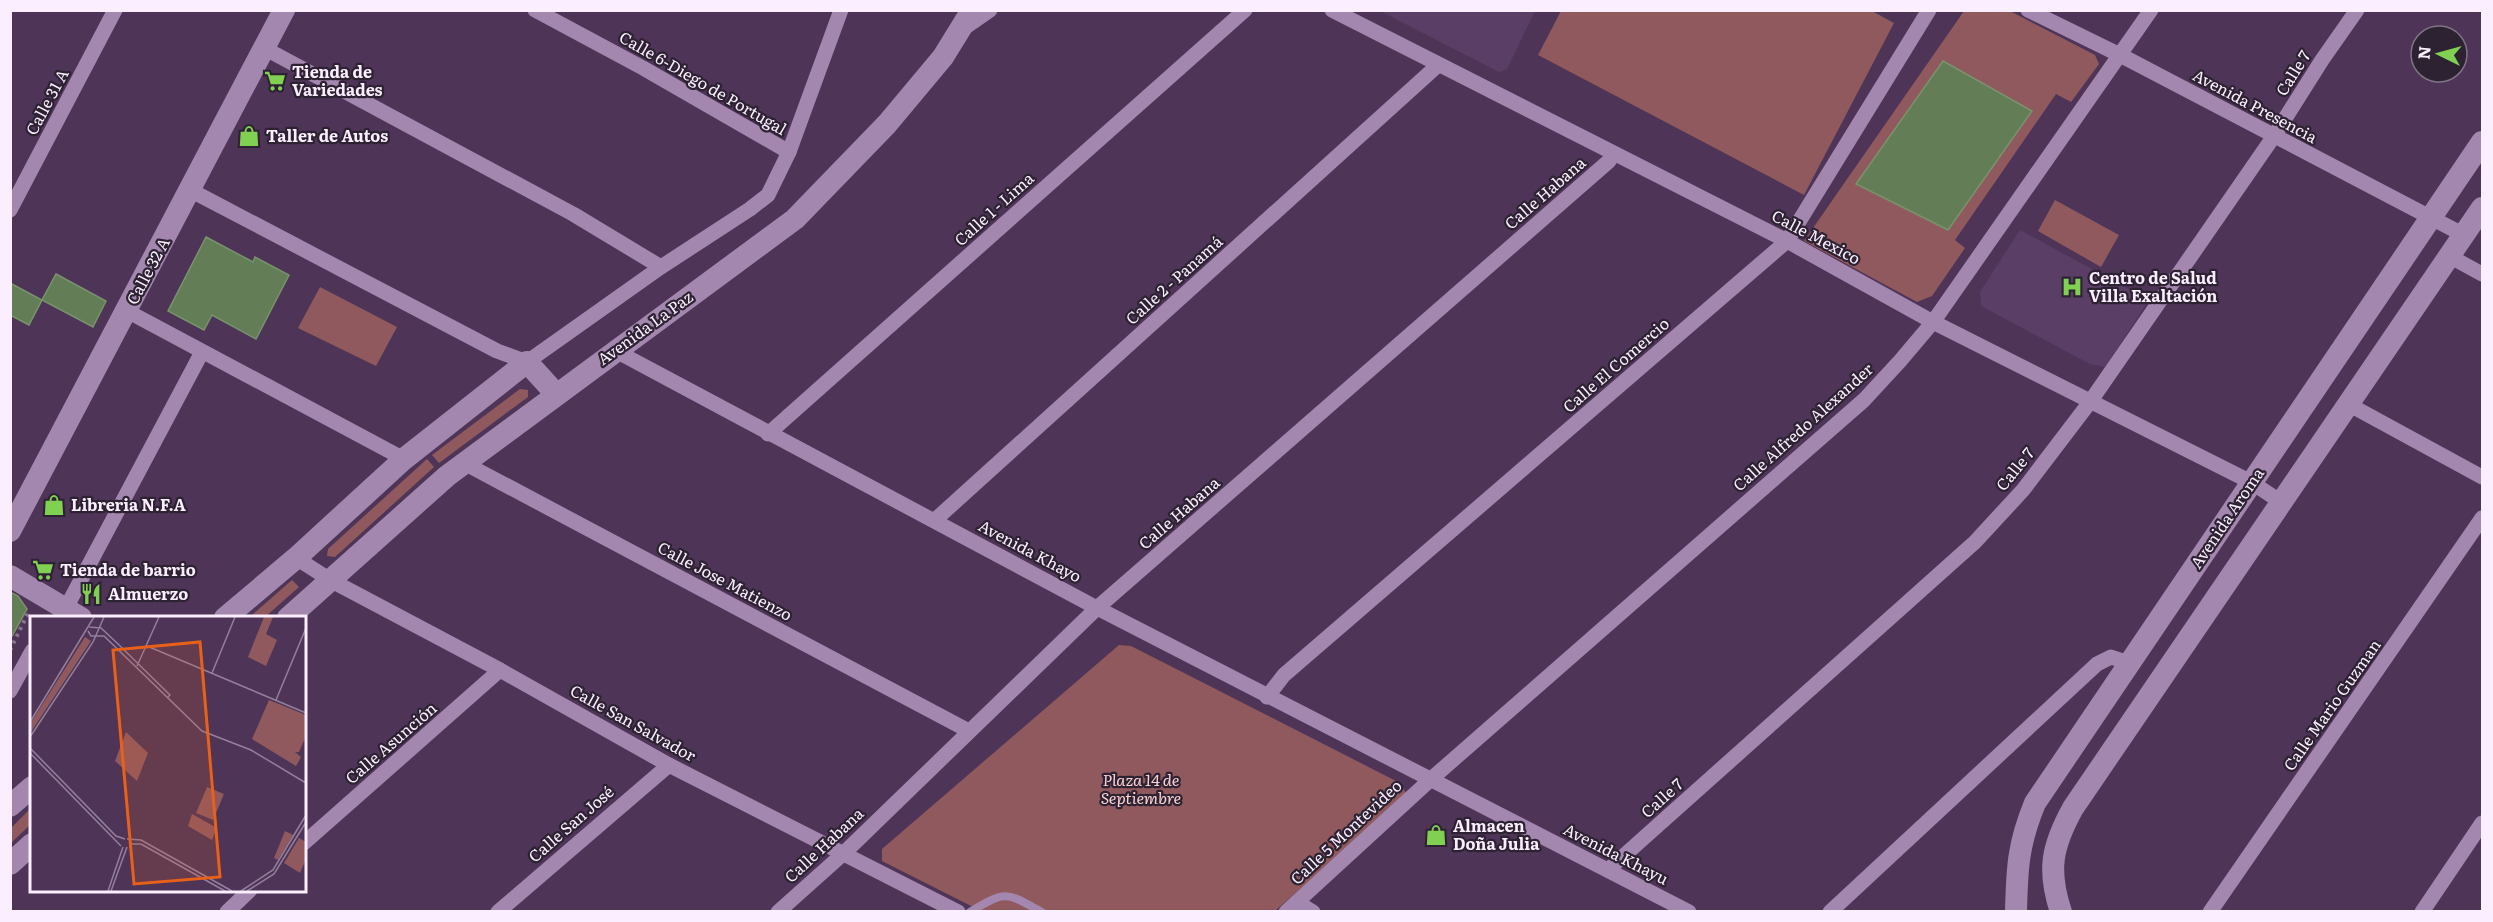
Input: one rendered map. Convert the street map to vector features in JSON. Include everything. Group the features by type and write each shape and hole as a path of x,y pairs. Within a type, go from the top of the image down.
{"street":[{"name":"Calle 31 A","path":"10,210 115,10"},
{"name":"Calle 32 A","path":"10,531 284,10"},
{"name":"Calle 6-Diego de Portugal","path":"535,10 643,68 789,152"},
{"path":"227,616 296,558 404,459 527,362 768,195 789,152 841,10"},
{"path":"967,20 990,10"},
{"name":"Calle 1 - Lima","path":"768,434 1245,10"},
{"name":"Calle Mexico","path":"1332,10 1437,66 1787,241 1933,322 2251,482 2281,502"},
{"name":"Calle El Comercio","path":"1268,697 1284,675 1787,241 1929,10"},
{"name":"Avenida Presencia","path":"2028,10 2122,56 2464,235"},
{"name":"Calle Alfredo Alexander","path":"1430,780 1864,400 1933,322 2122,56 2151,10"},
{"name":"Calle 7","path":"1609,869 1975,542 2023,490 2090,402 2274,136 2356,10"},
{"name":"Avenida La Paz","path":"290,616 464,463 614,350 795,219 887,124 943,57 967,20"},
{"path":"264,48 573,214 661,267"},
{"name":"Calle 2 - Panamá","path":"935,520 1437,66"},
{"name":"Avenida Aroma","path":"2016,912 2017,865 2023,833 2035,803 2482,142"},
{"name":"Calle Habana","path":"778,912 844,853 1097,608 1591,177 1614,154"},
{"path":"190,190 496,351 527,362 556,394"},
{"path":"2061,912 2052,879 2052,869 2055,847 2063,827 2482,208"},
{"path":"2449,256 2482,274"},
{"path":"127,311 404,459"},
{"name":"Avenida Khayo","path":"614,350 1097,608 1430,780"},
{"path":"10,576 63,612 202,352"},
{"path":"2348,404 2482,477"},
{"name":"Calle Jose Matienzo","path":"464,463 969,731"},
{"name":"Calle Mario Guzman","path":"2210,912 2482,518"},
{"name":"Calle San Salvador","path":"296,558 669,765 958,912"},
{"path":"10,691 30,655"},
{"path":"1830,912 2097,664 2111,657 2129,663"},
{"name":"Calle Asunción","path":"306,841 500,670"},
{"name":"Calle San José","path":"498,912 669,765"},
{"name":"Avenida Khayu","path":"1430,780 1609,869 1689,912"},
{"name":"Calle 5 Montevideo","path":"1291,907 1430,780"},
{"path":"10,806 30,789"},
{"path":"2422,912 2482,823"},
{"path":"10,864 30,846"},
{"path":"226,912 249,892"},
{"path":"1291,907 1313,912"}],"lane":[{"path":"970,912 998,895 1006,895 1042,912"}],"path":[{"path":"10,650 29,610"}],"shaded area":[{"path":"1380,11 1535,11 1507,69 1499,72"},
{"path":"2020,230 2149,300 2105,367 2090,364 1981,306 1980,292"}],"green space":[{"path":"1870,10 1894,23 1804,195 1538,55 1561,11"},
{"path":"1964,11 2010,11 2095,55 2099,64 2071,102 2056,94 1955,240 1965,248 1932,296 1917,302 1804,241"},
{"path":"2055,200 2119,235 2101,267 2038,231"},
{"path":"320,287 397,327 376,366 298,328"},
{"path":"520,389 528,390 528,397 439,463 432,455"},
{"path":"427,459 434,467 335,557 327,556 328,549"},
{"path":"292,580 299,587 266,616 252,615"},
{"name":"Plaza 14 de Septiembre","path":"1119,645 1131,646 1400,783 1407,795 1275,911 981,911 882,861 882,849"},
{"path":"30,809 30,825 11,843 11,828"}],"building":[{"path":"1943,61 2032,111 1948,230 1856,184"},
{"path":"206,237 253,262 255,257 289,275 256,339 212,315 204,330 168,311"},
{"path":"56,274 106,301 93,327 42,300"},
{"path":"10,283 42,300 29,325 10,315"},
{"path":"10,592 18,596 27,609 10,640"}],"place":[{"name":"Tienda de Variedades","path":"275,81"},
{"name":"Taller de Autos","path":"249,136"},
{"name":"Centro de Salud Villa Exaltación","path":"2072,287"},
{"name":"Libreria N.F.A","path":"54,505"},
{"name":"Tienda de barrio","path":"43,570"},
{"name":"Almuerzo","path":"91,594"},
{"name":"Almacen Doña Julia","path":"1436,835"}]}
